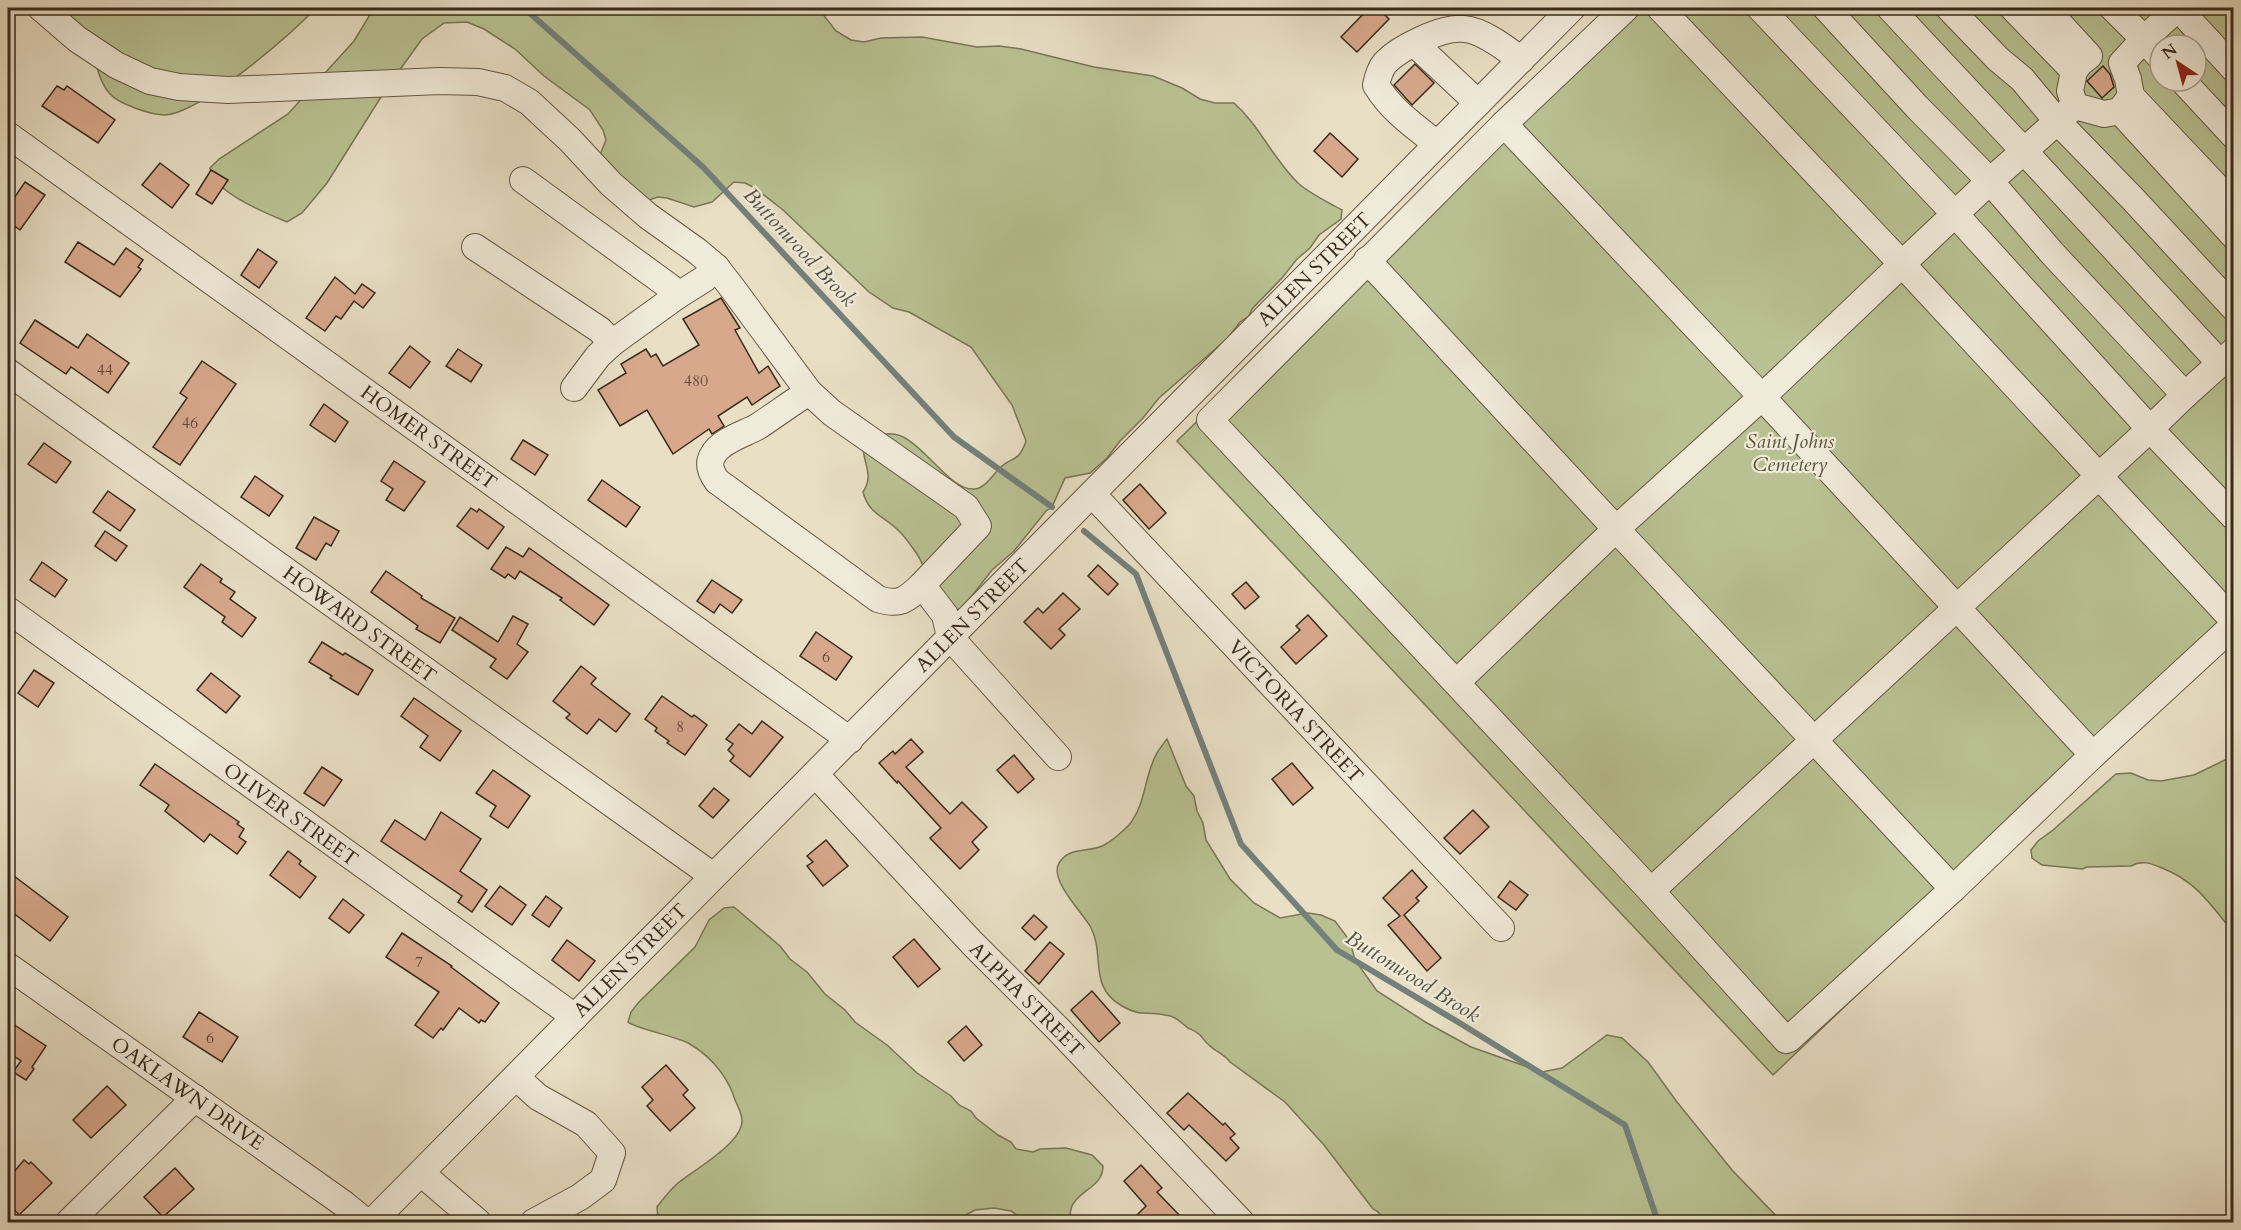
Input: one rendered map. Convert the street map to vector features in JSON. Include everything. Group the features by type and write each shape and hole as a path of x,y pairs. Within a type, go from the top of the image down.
{"street":[{"path":"41,8 77,39 116,65 150,81 179,87 228,90 440,81 478,82 505,88 529,102 570,140 611,184 648,216 716,267 808,392 832,413 966,507 978,526 907,600 889,603 878,599 717,482 712,474 710,464 713,454 808,392"},
{"name":"ALLEN STREET","path":"372,1222 1572,8"},
{"path":"1210,420 1504,124 1626,8"},
{"path":"1188,397 1457,682 1786,1040 1953,889 2234,623 1902,264 1660,8"},
{"path":"1760,8 1955,214 2150,429 2234,517"},
{"path":"1826,8 1917,107 1990,181 2052,253 2185,395"},
{"path":"1651,891 2227,357 2024,151 1890,8"},
{"path":"1949,8 1998,59 2066,113 2132,198 2234,308"},
{"path":"2013,8 2082,64"},
{"path":"2045,8 2082,64"},
{"path":"2113,8 2148,44"},
{"path":"2162,33 2178,8 2234,69"},
{"path":"1437,144 1394,110 1376,85 1378,75 1385,64 1440,31 1465,28 1505,47 1521,60"},
{"path":"1415,44 1478,103"},
{"path":"2122,63 2148,50"},
{"path":"1457,682 1616,528 1762,397 1990,181 2066,113 2070,91 2082,64 2109,56 2122,63 2128,79 2125,104 2234,236"},
{"path":"2193,93 2234,136"},
{"path":"2066,113 2103,114 2125,104"},
{"path":"2125,104 2234,206"},
{"path":"1504,124 1762,397 2093,754"},
{"name":"HOMER STREET","path":"8,135 850,740"},
{"path":"523,180 670,287 677,296"},
{"path":"475,247 600,330 612,343"},
{"path":"1367,260 1953,889"},
{"path":"574,388 598,356 612,343 704,279 716,267"},
{"name":"HOWARD STREET","path":"8,372 713,876"},
{"name":"VICTORIA STREET","path":"1092,494 1501,928"},
{"path":"922,585 945,615 950,637 1058,757"},
{"name":"OLIVER STREET","path":"8,610 575,1017"},
{"name":"ALPHA STREET","path":"815,774 972,943 1059,1030 1241,1222"},
{"name":"OAKLAWN DRIVE","path":"8,968 195,1098 366,1222"},
{"path":"516,1077 538,1097 586,1124 612,1153 603,1180 580,1197 534,1222"},
{"path":"69,1222 195,1098"},
{"path":"421,1173 478,1222"}],"green space":[{"path":"61,8 316,8 266,53 222,87 181,111 165,115 136,108 110,94 102,82 88,47"},
{"path":"374,8 818,8 836,31 851,40 864,42 881,38 922,37 977,47 999,46 1021,49 1094,67 1153,76 1182,88 1200,99 1215,103 1234,103 1251,122 1289,174 1308,191 1342,210 1341,219 1319,235 1310,248 1297,259 1228,338 1159,398 1107,458 1090,473 1065,478 1052,507 1046,511 1014,551 992,570 964,606 942,620 917,554 902,534 873,511 866,500 863,492 868,475 863,447 880,436 895,434 919,448 953,480 964,487 979,488 1003,465 1017,457 1023,449 1026,441 1012,405 971,347 909,312 893,308 869,292 783,210 755,188 745,183 734,182 712,202 694,207 658,197 640,203 597,162 606,140 603,130 590,110 544,76 515,49 484,29 467,22 444,23 422,39 386,89 327,183 302,213 287,222 242,201 220,185 213,177 210,168 219,159 288,114 354,41"},
{"name":"Saint Johns Cemetery","path":"1617,8 2233,8 2233,636 1773,1075 1177,441"},
{"path":"1167,739 1186,786 1194,796 1206,840 1230,879 1254,903 1280,918 1308,913 1335,921 1350,941 1355,960 1377,991 1427,1023 1471,1047 1542,1072 1562,1068 1607,1035 1622,1038 1648,1062 1732,1170 1782,1222 1387,1222 1373,1209 1324,1145 1285,1102 1230,1062 1199,1034 1175,1018 1139,1013 1129,1009 1111,998 1104,989 1095,937 1090,926 1062,887 1057,870 1059,863 1068,854 1104,845 1129,825 1139,807 1153,761"},
{"path":"2233,753 2234,922 2225,922 2204,897 2182,878 2154,865 2142,863 2131,866 2082,869 2042,865 2032,858 2031,850 2038,841 2116,774 2131,773 2148,780 2161,781 2194,775 2227,759"},
{"path":"734,907 780,946 790,959 807,972 825,994 845,1010 855,1022 887,1045 917,1073 951,1096 959,1105 971,1111 976,1118 998,1135 1011,1142 1016,1149 1033,1152 1040,1149 1066,1148 1092,1155 1103,1166 1102,1173 1096,1183 1072,1205 1070,1213 1075,1222 1027,1222 1011,1211 994,1208 975,1210 953,1222 664,1222 658,1219 657,1207 664,1198 678,1183 735,1138 740,1129 742,1117 725,1079 702,1053 682,1040 628,1022 631,1012 638,1003 695,947 709,920 724,908"}],"building":[{"path":"1369,8 1378,8 1389,19 1357,52 1341,37"},
{"path":"1415,64 1434,83 1412,105 1394,85"},
{"path":"2103,66 2110,74 2114,87 2102,98 2087,81"},
{"path":"57,86 64,90 67,86 115,120 98,143 42,106"},
{"path":"1330,133 1358,159 1342,177 1314,151"},
{"path":"160,163 189,185 172,208 142,185"},
{"path":"211,170 228,180 212,204 196,194"},
{"path":"25,182 45,195 20,230 8,221 8,207"},
{"path":"78,242 114,265 126,248 143,260 138,267 141,269 120,297 65,262"},
{"path":"258,249 277,262 259,288 241,275"},
{"path":"335,277 355,294 362,284 375,293 363,308 354,301 341,319 336,316 325,331 306,318"},
{"path":"721,298 740,328 735,330 759,373 768,366 780,386 752,405 747,397 718,416 724,426 712,434 709,429 673,454 647,410 620,426 598,390 626,373 621,364 646,349 651,357 656,354 663,366 699,345 683,319"},
{"path":"35,320 78,348 87,334 129,363 108,393 71,367 66,374 20,343"},
{"path":"410,346 430,362 410,388 389,373"},
{"path":"458,349 482,365 471,382 446,366"},
{"path":"202,361 236,384 180,465 153,447 187,398 180,393"},
{"path":"324,404 348,422 335,442 310,425"},
{"path":"523,440 548,455 535,475 511,459"},
{"path":"44,443 71,462 56,483 28,464"},
{"path":"394,461 425,482 404,511 386,500 393,489 381,481"},
{"path":"255,476 283,496 269,516 241,497"},
{"path":"602,480 640,507 626,527 588,500"},
{"path":"1140,484 1166,513 1149,529 1123,500"},
{"path":"108,491 135,510 120,531 93,512"},
{"path":"471,508 477,512 479,509 504,527 488,549 457,526"},
{"path":"314,517 339,531 331,546 326,543 316,560 296,548"},
{"path":"105,531 127,546 116,561 95,546"},
{"path":"506,547 523,557 529,548 609,605 594,625 560,600 562,598 520,571 515,579 508,574 505,578 491,569"},
{"path":"42,562 67,580 55,597 30,580"},
{"path":"201,564 222,579 220,582 235,592 230,599 256,618 242,637 222,622 225,617 184,587"},
{"path":"1098,565 1118,584 1108,595 1088,576"},
{"path":"386,571 422,596 421,598 455,618 440,643 416,629 418,626 371,592"},
{"path":"712,580 742,600 732,613 720,604 714,613 697,601"},
{"path":"1246,582 1259,597 1245,609 1232,594"},
{"path":"1063,593 1080,609 1059,629 1065,635 1051,649 1024,622 1038,608 1043,613"},
{"path":"1308,615 1327,636 1296,664 1281,647 1300,630 1296,626"},
{"path":"513,616 528,624 517,644 528,652 507,679 490,667 496,659 452,630 460,617 498,642"},
{"path":"816,632 852,657 836,680 800,656"},
{"path":"322,642 373,670 358,695 309,662"},
{"path":"581,666 596,678 591,684 630,714 616,732 599,719 587,734 566,718 570,714 553,701"},
{"path":"34,670 54,683 38,707 18,693"},
{"path":"211,673 240,696 226,713 197,690"},
{"path":"662,696 707,725 685,755 667,743 669,741 655,731 657,728 645,719"},
{"path":"414,698 461,731 440,761 420,747 428,736 401,716"},
{"path":"762,721 783,737 750,777 730,761 734,756 728,750 733,744 726,739 739,724 752,734"},
{"path":"911,739 923,752 906,767 950,814 962,802 987,827 972,842 979,850 960,869 930,838 941,828 879,763 893,751 895,754"},
{"path":"1014,755 1034,779 1018,793 997,770"},
{"path":"1292,763 1313,788 1293,805 1272,779"},
{"path":"155,764 239,822 237,824 244,829 239,837 246,842 237,854 210,834 204,842 165,811 169,805 140,785"},
{"path":"322,767 342,780 324,806 304,793"},
{"path":"493,770 530,796 508,828 490,816 496,806 476,793"},
{"path":"714,788 729,800 713,818 699,806"},
{"path":"1473,810 1489,827 1460,854 1444,838"},
{"path":"441,812 481,839 460,871 487,890 472,912 458,902 462,896 381,841 395,820 425,840"},
{"path":"826,840 848,866 823,886 807,866 813,862 807,856"},
{"path":"288,851 301,861 299,864 316,877 300,898 270,875"},
{"path":"1412,870 1427,887 1416,898 1419,901 1404,915 1441,958 1427,971 1388,925 1400,916 1383,898"},
{"path":"14,876 68,917 50,941 8,909 8,885"},
{"path":"1510,881 1528,895 1516,910 1498,897"},
{"path":"500,886 526,905 512,925 485,906"},
{"path":"546,896 562,908 549,927 532,915"},
{"path":"343,899 364,915 349,933 329,918"},
{"path":"1034,915 1047,927 1035,940 1022,928"},
{"path":"402,933 452,966 499,1003 485,1022 481,1020 479,1023 459,1008 443,1030 441,1028 433,1038 415,1025 439,992 386,957"},
{"path":"914,939 940,969 918,987 893,957"},
{"path":"567,940 595,961 579,981 552,960"},
{"path":"1050,942 1064,954 1039,984 1025,971"},
{"path":"1092,991 1120,1023 1099,1042 1071,1010"},
{"path":"199,1012 238,1037 222,1062 183,1037"},
{"path":"13,1024 46,1046 26,1080 13,1072 21,1061 8,1052 8,1032"},
{"path":"966,1026 982,1045 964,1061 948,1042"},
{"path":"666,1065 688,1090 683,1095 695,1108 670,1131 647,1106 653,1100 642,1087"},
{"path":"107,1086 126,1105 91,1138 73,1120"},
{"path":"1188,1093 1235,1134 1230,1138 1239,1148 1226,1161 1189,1125 1184,1130 1167,1113"},
{"path":"24,1160 29,1164 31,1162 52,1183 19,1215 8,1203 8,1179"},
{"path":"1141,1165 1162,1188 1157,1192 1186,1222 1130,1222 1146,1206 1124,1181"},
{"path":"175,1168 194,1189 163,1217 144,1197"}],"waterway":[{"name":"Buttonwood Brook","path":"524,8 703,167 954,437 1052,507"},
{"name":"Buttonwood Brook","path":"1084,531 1136,574 1241,844 1337,950 1625,1125 1658,1222"}]}
